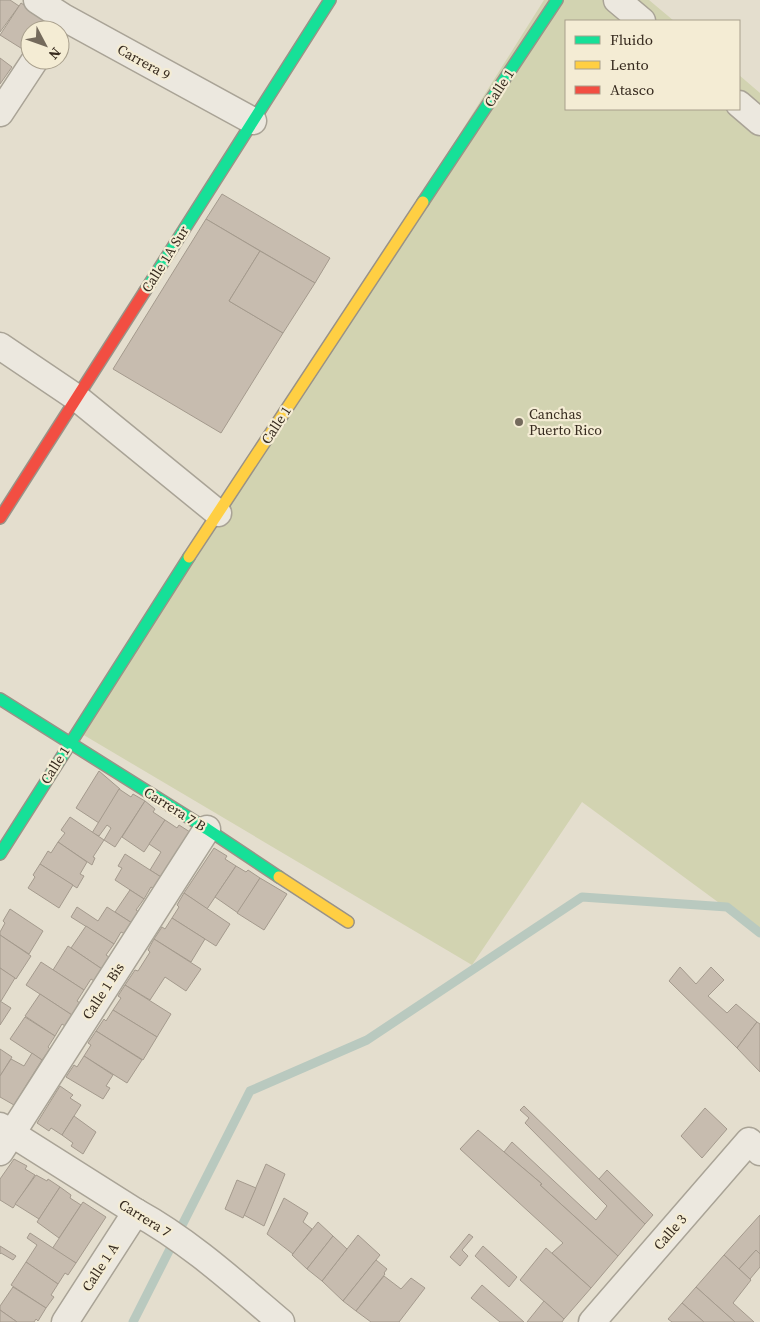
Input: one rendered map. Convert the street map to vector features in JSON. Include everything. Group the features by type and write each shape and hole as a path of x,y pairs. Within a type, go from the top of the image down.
{"street":[{"name":"Carrera 9","path":"37,0 253,121"},
{"name":"Calle 1A Sur","path":"0,518 330,0"},
{"name":"Calle 1","path":"0,854 69,742 218,513 557,0"},
{"path":"617,0 641,20"},
{"path":"0,113 28,70"},
{"path":"0,346 76,398 218,513"},
{"name":"Carrera 7 B","path":"0,699 348,922"},
{"name":"Calle 1 Bis","path":"4,1137 207,830"},
{"name":"Carrera 7","path":"4,1137 159,1225 227,1276 281,1322"},
{"name":"Calle 3","path":"592,1322 755,1147"},
{"name":"Calle 1 A","path":"64,1322 136,1212"}],"green space":[{"name":"Canchas Puerto Rico","path":"544,0 649,0 673,20 565,20 565,110 740,110 740,76 760,93 760,933 582,802 472,965 82,734"}],"building":[{"path":"0,0 10,0 19,6 0,32"},
{"path":"21,3 46,19 20,20 20,48 0,35"},
{"path":"0,58 12,67 0,84"},
{"path":"222,194 330,258 315,283 206,219"},
{"path":"206,219 260,251 229,301 283,333 221,433 113,369"},
{"path":"260,251 315,283 283,333 229,301"},
{"path":"99,771 120,789 99,823 76,808"},
{"path":"119,789 131,797 133,794 145,801 115,847 104,840 111,828 107,825 99,836 92,833"},
{"path":"145,801 155,809 153,812 165,820 144,852 122,837"},
{"path":"70,817 104,840 93,857 95,858 92,865 58,842 65,833 61,830"},
{"path":"165,820 177,828 179,825 190,832 161,877 150,870 161,852 149,844"},
{"path":"58,842 87,862 80,874 84,876 77,888 40,864 48,851 51,853"},
{"path":"214,848 227,856 225,859 236,866 207,909 184,893"},
{"path":"125,854 161,877 154,889 151,887 144,899 115,880 122,868 118,866"},
{"path":"40,864 73,885 59,908 28,888"},
{"path":"236,866 246,872 248,870 260,878 238,913 215,897"},
{"path":"260,878 287,894 264,930 237,913"},
{"path":"130,890 144,899 136,910 139,912 132,923 115,912"},
{"path":"184,893 230,924 216,946 172,918 179,907 177,905"},
{"path":"77,907 98,921 107,907 132,923 125,934 121,932 114,944 71,917"},
{"path":"10,909 43,931 29,954 0,935 5,923 3,921"},
{"path":"172,918 205,939 191,962 154,939 162,927 165,929"},
{"path":"86,926 114,944 106,955 109,957 102,969 71,948"},
{"path":"0,935 31,956 16,979 0,968"},
{"path":"154,939 201,969 186,991 165,977 150,1000 125,985 135,970 138,971 150,952 148,950"},
{"path":"68,946 102,969 94,981 91,979 84,990 53,970"},
{"path":"41,962 84,990 77,1001 80,1003 72,1015 26,985"},
{"path":"680,967 696,984 711,967 724,980 708,996 727,1013 736,1004 757,1022 737,1048 669,981"},
{"path":"0,968 15,978 1,1001 0,1001"},
{"path":"125,985 171,1014 157,1037 113,1010 121,998 118,996"},
{"path":"40,994 72,1015 65,1026 62,1024 55,1036 25,1016"},
{"path":"0,1001 11,1008 0,1025"},
{"path":"113,1010 157,1037 143,1060 96,1031"},
{"path":"25,1017 55,1036 48,1047 50,1049 42,1060 10,1039"},
{"path":"757,1022 760,1024 760,1072 737,1048"},
{"path":"96,1031 142,1060 127,1083 84,1056 91,1045 88,1043"},
{"path":"0,1049 12,1057 0,1076"},
{"path":"32,1053 42,1060 14,1105 0,1097 0,1076 11,1059 24,1066"},
{"path":"84,1056 113,1075 106,1086 110,1088 103,1099 66,1077 74,1065 77,1067"},
{"path":"60,1086 73,1095 70,1098 81,1105 62,1135 51,1128 49,1131 37,1123"},
{"path":"524,1106 645,1224 618,1256 540,1185 542,1184 504,1152 512,1142 596,1220 607,1206 525,1123 529,1118 520,1110"},
{"path":"705,1108 727,1129 702,1158 681,1136"},
{"path":"74,1116 96,1132 83,1154 71,1146 73,1143 62,1135"},
{"path":"478,1130 542,1184 540,1185 618,1256 591,1288 552,1253 563,1243 460,1149"},
{"path":"14,1159 27,1166 25,1169 35,1175 13,1208 0,1200 0,1179"},
{"path":"266,1164 285,1174 264,1226 244,1215"},
{"path":"607,1170 653,1215 645,1224 599,1179"},
{"path":"36,1175 47,1181 48,1179 60,1187 39,1219 15,1204"},
{"path":"237,1180 256,1188 243,1218 225,1209"},
{"path":"60,1187 71,1195 70,1198 81,1205 59,1238 37,1222"},
{"path":"284,1198 308,1213 303,1222 312,1229 293,1254 267,1234"},
{"path":"83,1202 106,1217 76,1263 52,1249"},
{"path":"760,1215 760,1254 756,1250 739,1269 724,1255"},
{"path":"318,1222 333,1236 307,1269 292,1255"},
{"path":"30,1233 76,1263 68,1275 65,1273 58,1284 26,1262 37,1245 27,1238"},
{"path":"469,1234 473,1237 462,1250 468,1256 460,1266 450,1257"},
{"path":"358,1235 380,1255 343,1301 322,1281"},
{"path":"333,1236 347,1249 322,1281 307,1269"},
{"path":"0,1246 16,1256 13,1260 0,1254"},
{"path":"483,1246 517,1277 509,1287 475,1256"},
{"path":"546,1248 591,1288 564,1319 520,1280"},
{"path":"756,1250 760,1254 760,1267 750,1279 739,1269"},
{"path":"724,1255 751,1280 733,1303 754,1322 735,1322 696,1287"},
{"path":"376,1260 387,1269 356,1311 343,1301"},
{"path":"26,1262 58,1284 51,1295 54,1297 46,1308 11,1285"},
{"path":"384,1276 401,1289 411,1278 425,1288 399,1322 371,1322 356,1311"},
{"path":"482,1285 524,1322 500,1322 471,1298"},
{"path":"13,1287 46,1308 38,1321 36,1319 34,1322 17,1322 0,1310 0,1306"},
{"path":"696,1287 735,1322 704,1322 682,1303"},
{"path":"544,1301 564,1319 562,1322 527,1322"},
{"path":"682,1303 704,1322 672,1322 668,1319"},
{"path":"0,1310 17,1322 0,1322"}],"waterway":[{"path":"133,1322 250,1091 367,1040 582,897 727,907 760,933"}],"traffic: fast":[{"path":"145,291 330,0"},
{"path":"423,202 557,0"},
{"path":"0,854 189,557"},
{"path":"0,699 207,829 279,877"}],"traffic: slow":[{"path":"189,557 423,202"},
{"path":"279,877 348,922"}],"traffic: jam":[{"path":"0,518 145,291"}],"place":[{"name":"Canchas Puerto Rico","path":"519,422"}]}
